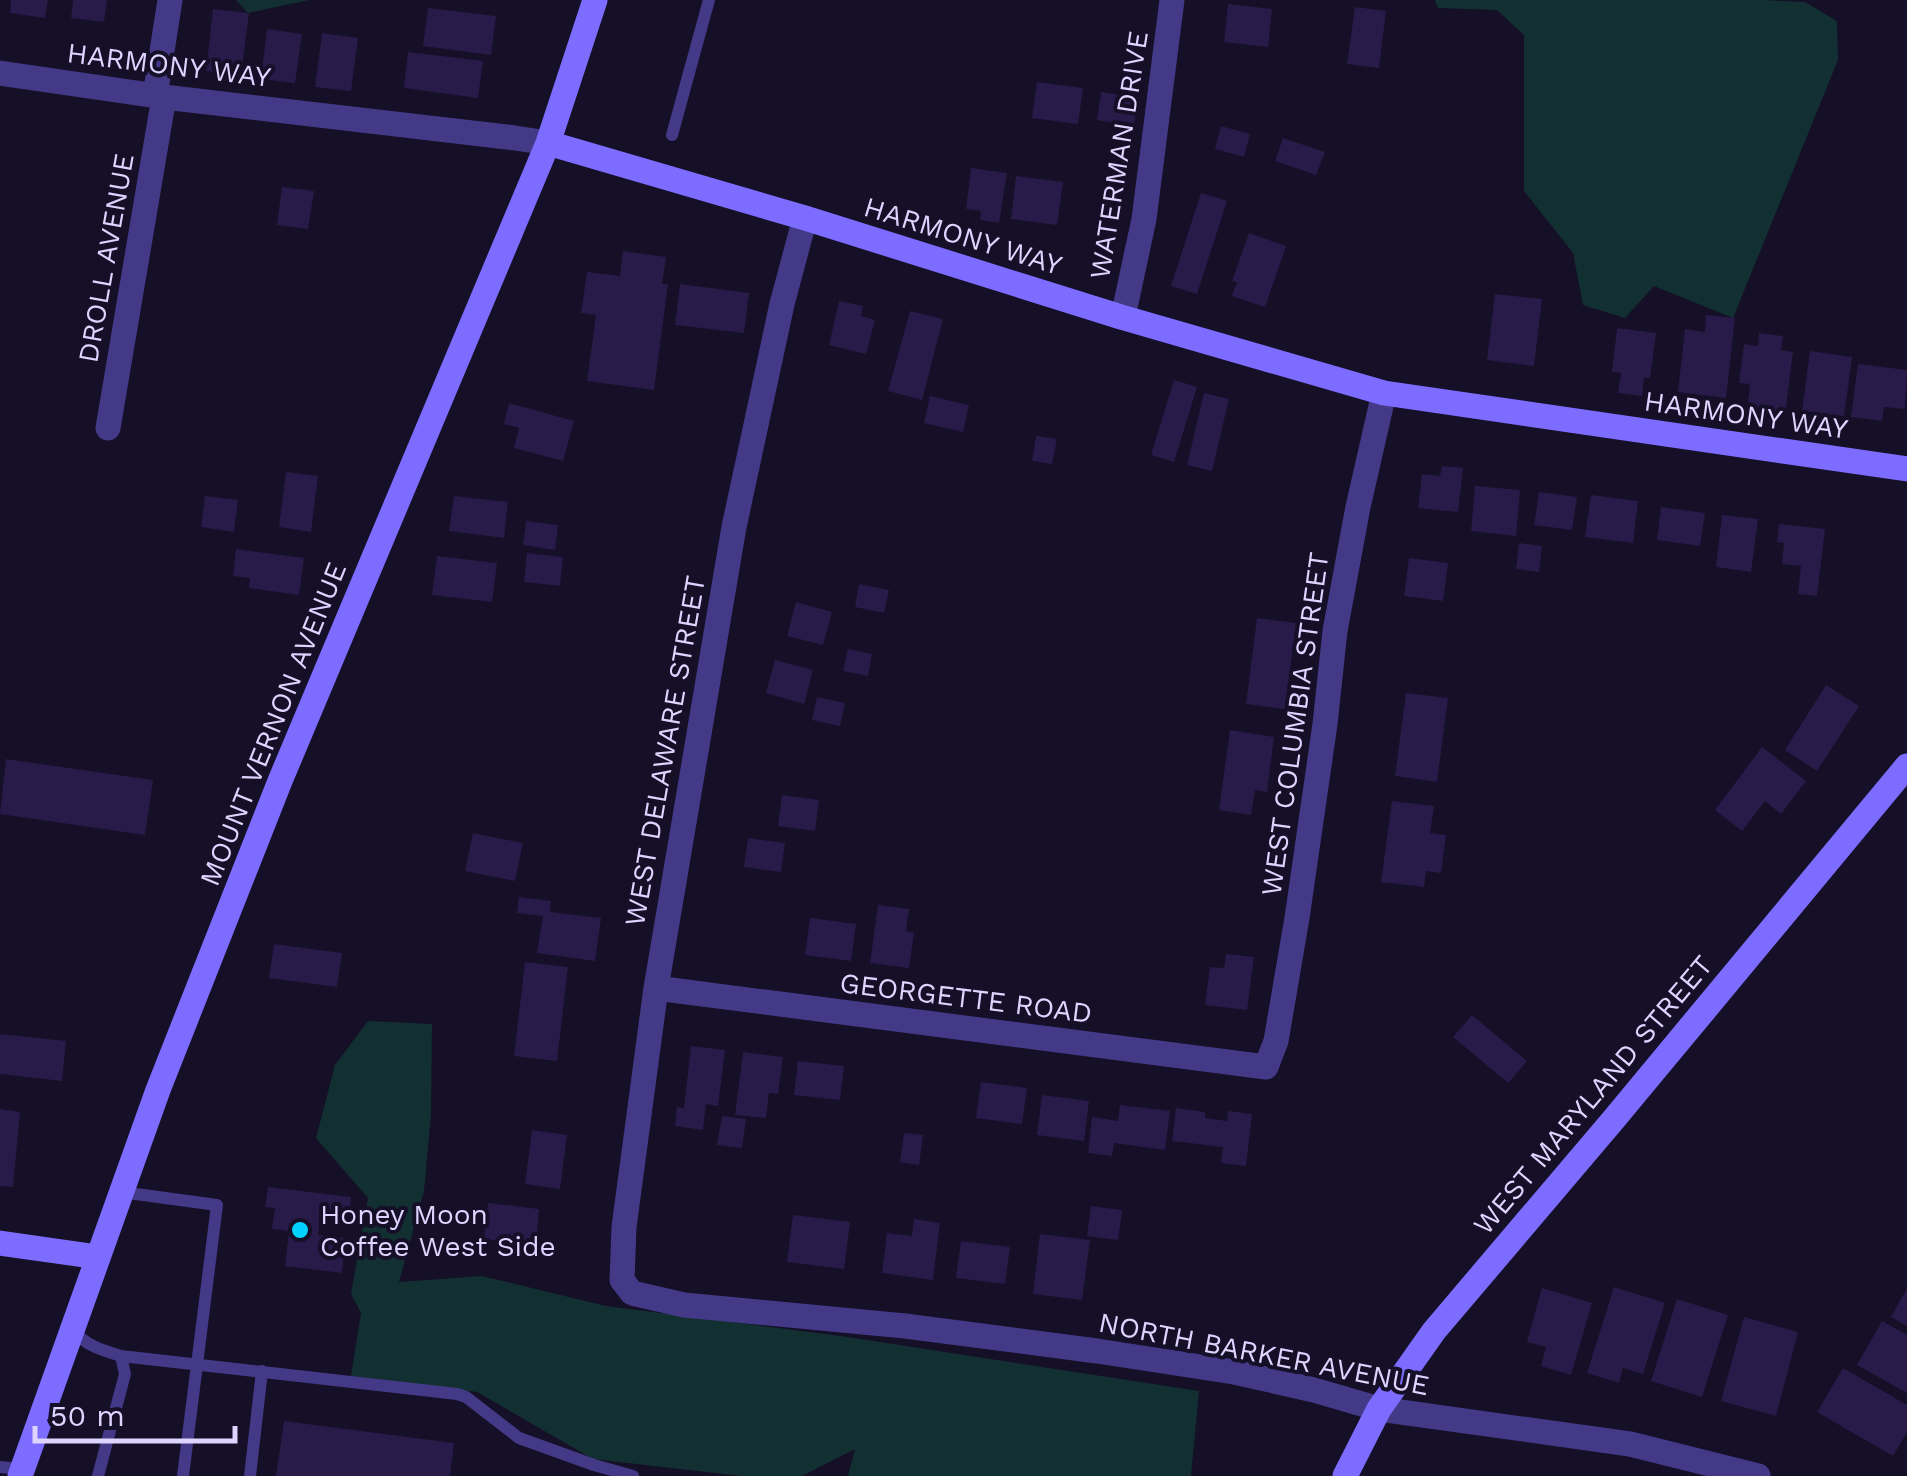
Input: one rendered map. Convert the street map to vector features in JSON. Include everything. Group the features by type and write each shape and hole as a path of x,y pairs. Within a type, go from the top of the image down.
{"street":[{"name":"DROLL AVENUE","path":"108,428 160,96 170,0"},
{"name":"MOUNT VERNON AVENUE","path":"14,1471 73,1329 165,1072 280,781 548,144 594,0"},
{"name":"WATERMAN DRIVE","path":"1121,317 1144,219 1172,0"},
{"name":"HARMONY WAY","path":"0,73 548,144 1384,393 1907,469"},
{"name":"WEST DELAWARE STREET","path":"636,1294 622,1280 621,1269 656,988 734,527 782,304 805,218"},
{"name":"WEST COLUMBIA STREET","path":"1267,1065 1276,1041 1297,918 1336,631 1384,393"},
{"name":"WEST MARYLAND STREET","path":"1345,1476 1379,1409 1447,1316 1907,766"},
{"name":"GEORGETTE ROAD","path":"656,988 1226,1063 1266,1068 1267,1065"},
{"path":"0,1243 98,1257"},
{"name":"NORTH BARKER AVENUE","path":"636,1294 684,1305 904,1326 1234,1372 1379,1409 1630,1444 1758,1476"}],"lane":[{"path":"672,135 710,0"},
{"path":"121,1192 217,1205 183,1476"},
{"path":"73,1329 78,1337 122,1356 457,1394 519,1438 632,1476"},
{"path":"98,1476 124,1374 122,1356"},
{"path":"250,1476 262,1371"}],"green space":[{"path":"236,0 309,0 248,13"},
{"path":"1435,0 1805,2 1837,21 1838,60 1733,318 1654,286 1625,318 1583,305 1573,253 1524,191 1524,35 1497,10 1438,8"},
{"path":"368,1021 432,1024 431,1114 424,1191 399,1282 482,1276 606,1306 841,1336 1199,1391 1191,1476 848,1476 855,1449 802,1476 741,1476 593,1459 477,1392 351,1376 361,1313 351,1294 368,1198 316,1138 335,1065"}],"building":[{"path":"11,0 48,0 45,18 10,13"},
{"path":"73,0 107,0 104,22 71,18"},
{"path":"1228,4 1272,9 1268,47 1224,42"},
{"path":"1355,7 1386,11 1379,68 1347,64"},
{"path":"428,8 496,16 491,55 423,46"},
{"path":"213,9 249,13 241,75 206,71"},
{"path":"267,29 302,34 295,83 261,79"},
{"path":"322,33 358,38 351,91 315,87"},
{"path":"408,52 483,61 478,98 404,88"},
{"path":"1037,82 1083,88 1078,124 1032,118"},
{"path":"1101,92 1138,98 1134,126 1097,120"},
{"path":"1221,126 1250,134 1244,157 1215,149"},
{"path":"1283,138 1325,152 1316,175 1275,161"},
{"path":"971,168 1007,173 999,223 980,220 981,211 966,209"},
{"path":"1016,176 1063,182 1057,225 1011,219"},
{"path":"282,187 314,191 308,229 277,225"},
{"path":"1201,193 1227,201 1197,294 1171,286"},
{"path":"1249,233 1286,246 1265,307 1232,296 1237,282 1232,281"},
{"path":"623,251 666,257 662,284 668,284 654,390 587,381 596,315 581,313 587,272 620,276"},
{"path":"680,284 749,293 744,333 675,325"},
{"path":"1495,294 1542,299 1534,366 1487,360"},
{"path":"839,301 863,306 861,316 875,320 866,354 829,345"},
{"path":"910,311 943,319 922,400 888,391"},
{"path":"1706,315 1735,318 1726,398 1678,392 1685,329 1705,332"},
{"path":"1617,328 1656,333 1650,378 1644,378 1642,396 1618,393 1621,373 1612,372"},
{"path":"1759,333 1783,336 1781,350 1793,352 1785,415 1747,410 1750,384 1739,383 1744,344 1758,346"},
{"path":"1810,351 1852,357 1844,416 1802,411"},
{"path":"1858,364 1907,370 1905,409 1884,407 1882,421 1851,417"},
{"path":"1174,380 1197,387 1174,462 1151,455"},
{"path":"1204,393 1229,399 1212,471 1187,465"},
{"path":"930,396 969,405 963,432 924,423"},
{"path":"509,403 574,421 563,461 514,448 519,428 504,424"},
{"path":"1036,436 1057,439 1052,464 1032,461"},
{"path":"1442,466 1463,468 1458,512 1418,508 1422,474 1440,476"},
{"path":"286,472 318,476 311,532 279,527"},
{"path":"1475,486 1520,490 1516,536 1471,531"},
{"path":"1539,492 1577,497 1572,530 1534,525"},
{"path":"1591,495 1638,501 1633,543 1585,537"},
{"path":"205,496 238,500 234,532 201,527"},
{"path":"454,496 508,502 504,538 449,531"},
{"path":"1661,507 1705,513 1700,546 1657,540"},
{"path":"1722,515 1758,519 1751,572 1716,567"},
{"path":"526,521 558,525 555,550 523,545"},
{"path":"1779,524 1825,529 1817,596 1798,594 1801,566 1782,564 1784,543 1777,542"},
{"path":"1519,543 1542,546 1539,572 1516,569"},
{"path":"236,549 304,558 299,595 249,588 250,578 233,576"},
{"path":"527,553 563,557 560,586 524,582"},
{"path":"437,556 497,563 492,602 432,595"},
{"path":"1409,558 1448,563 1443,601 1404,596"},
{"path":"859,584 889,590 884,613 855,607"},
{"path":"796,602 832,612 823,645 787,636"},
{"path":"1257,618 1296,623 1285,709 1246,704"},
{"path":"848,649 872,654 868,676 843,671"},
{"path":"775,660 813,670 804,704 766,693"},
{"path":"1826,685 1859,706 1817,771 1785,750"},
{"path":"1406,693 1448,698 1437,782 1395,776"},
{"path":"817,697 845,703 840,726 812,720"},
{"path":"1230,730 1274,737 1267,792 1255,790 1251,815 1219,810"},
{"path":"1762,747 1806,781 1781,814 1765,801 1742,831 1715,810"},
{"path":"6,759 153,780 145,835 0,814"},
{"path":"782,795 819,800 815,831 778,826"},
{"path":"1392,801 1434,806 1430,833 1446,835 1441,873 1426,871 1424,887 1381,882"},
{"path":"473,833 523,843 515,881 465,871"},
{"path":"748,838 785,843 781,872 744,867"},
{"path":"519,897 551,901 550,912 601,918 595,961 537,953 543,916 517,913"},
{"path":"878,905 909,909 906,931 914,933 909,968 870,963"},
{"path":"810,918 856,924 851,961 805,955"},
{"path":"274,944 342,953 337,987 269,978"},
{"path":"1226,954 1254,957 1247,1010 1205,1005 1210,967 1224,968"},
{"path":"525,962 568,967 557,1061 514,1056"},
{"path":"1472,1015 1527,1061 1508,1083 1453,1037"},
{"path":"0,1034 66,1041 62,1081 0,1074"},
{"path":"691,1046 725,1050 718,1106 706,1104 703,1130 675,1126 677,1107 684,1108"},
{"path":"743,1052 783,1057 778,1094 769,1093 766,1118 735,1115"},
{"path":"798,1061 844,1066 840,1100 794,1095"},
{"path":"981,1082 1027,1088 1022,1124 976,1118"},
{"path":"1042,1095 1089,1101 1084,1141 1037,1135"},
{"path":"1120,1105 1170,1111 1165,1150 1114,1143 1112,1156 1088,1153 1092,1117 1118,1121"},
{"path":"1176,1108 1205,1112 1205,1118 1227,1121 1228,1111 1252,1114 1246,1166 1221,1163 1223,1147 1172,1141"},
{"path":"0,1109 20,1112 13,1187 0,1186"},
{"path":"722,1116 746,1119 742,1148 717,1145"},
{"path":"532,1130 567,1135 560,1189 525,1184"},
{"path":"904,1133 923,1135 919,1165 900,1162"},
{"name":"Honey Moon Coffee West Side","path":"268,1187 351,1197 349,1216 321,1213 318,1235 346,1238 342,1273 285,1266 289,1231 272,1229 275,1208 265,1207"},
{"path":"488,1203 539,1209 536,1245 484,1239"},
{"path":"1091,1206 1122,1210 1118,1240 1087,1236"},
{"path":"793,1215 850,1222 844,1269 787,1262"},
{"path":"914,1219 940,1223 933,1280 882,1273 887,1233 912,1236"},
{"path":"1040,1234 1090,1240 1082,1300 1033,1294"},
{"path":"961,1241 1010,1247 1005,1284 956,1278"},
{"path":"1614,1287 1665,1303 1643,1374 1623,1368 1619,1383 1587,1373"},
{"path":"1542,1288 1592,1303 1571,1375 1541,1366 1546,1347 1527,1342"},
{"path":"1907,1288 1907,1326 1891,1317"},
{"path":"1677,1299 1728,1315 1702,1397 1651,1381"},
{"path":"1744,1317 1798,1332 1776,1416 1721,1401"},
{"path":"1882,1321 1907,1335 1907,1393 1857,1365"},
{"path":"1843,1368 1907,1405 1907,1432 1893,1456 1817,1412"},
{"path":"284,1421 454,1443 450,1476 276,1476"}],"place":[{"name":"Honey Moon Coffee West Side","path":"300,1230"}]}
